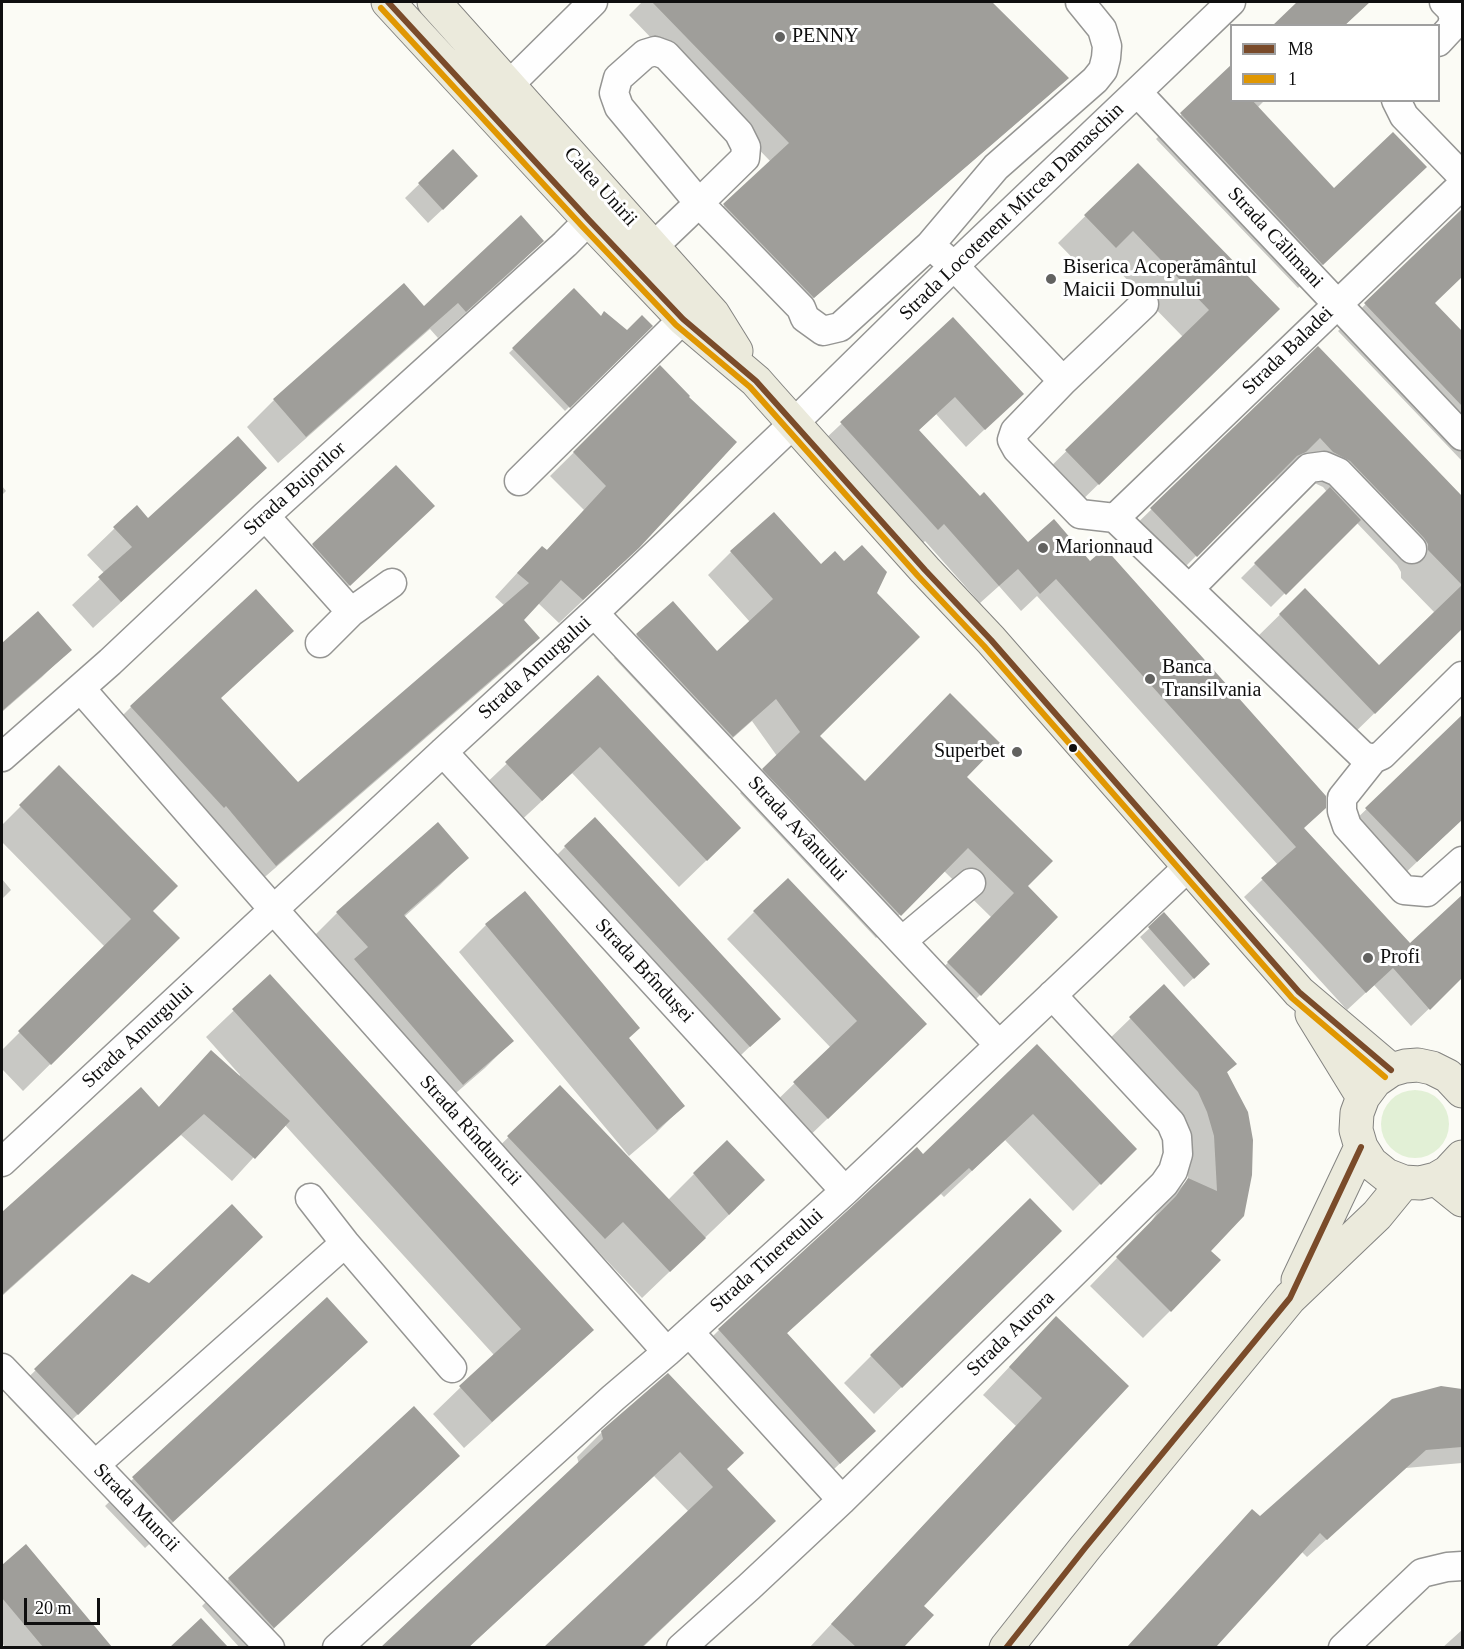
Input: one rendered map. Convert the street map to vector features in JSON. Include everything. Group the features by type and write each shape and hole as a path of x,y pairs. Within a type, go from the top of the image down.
{"main road":[{"name":"Calea Unirii","path":"388,2 683,319 756,381 925,570 991,640 1299,992 1391,1070"},
{"name":"Calea Unirii","path":"434,2 713,314 756,381"},
{"name":"Calea Unirii","path":"1299,992 1363,1097"},
{"path":"1432,1068 1462,1052"},
{"path":"1462,1091 1448,1076 1432,1068 1418,1065 1391,1070 1375,1081 1363,1097 1357,1113 1356,1130 1361,1147 1371,1163 1386,1175 1404,1182 1420,1183 1436,1179 1448,1172 1462,1157"},
{"path":"1290,1298 1361,1147"},
{"path":"1436,1179 1462,1200"},
{"path":"1006,1647 1290,1298 1377,1215 1404,1182"}],"street":[{"path":"509,85 593,2"},
{"path":"653,247 699,203 745,158 746,147 739,134 666,55 655,51 645,54 618,78 614,93 619,107 699,203 801,308 805,318 823,332 840,327 930,245 996,167 1095,80 1103,70 1107,46 1102,28 1080,2"},
{"name":"Strada Locotenent Mircea Damaschin","path":"794,423 954,266 1230,2"},
{"path":"1440,40 1451,28 1454,19 1451,9 1444,2"},
{"name":"Strada Călimani","path":"1137,92 1462,436"},
{"path":"1397,102 1404,116 1462,176"},
{"name":"Strada Baladei","path":"1115,518 1462,185"},
{"name":"Strada Bujorilor","path":"2,758 81,689 265,516 589,220"},
{"path":"930,245 954,266 1063,381"},
{"path":"1144,304 1063,381 1015,431 1012,440 1017,449 1080,514 1115,518 1363,756 1373,759"},
{"path":"519,481 683,319"},
{"name":"Strada Amurgului","path":"2,1162 594,614 794,423"},
{"path":"1189,589 1309,468 1324,466 1338,472 1412,549"},
{"path":"265,516 351,612"},
{"path":"320,643 351,612 392,582"},
{"name":"Strada Avântului","path":"594,614 999,1045"},
{"path":"1462,675 1382,755 1373,759 1342,798 1342,812 1347,826 1404,890 1427,892 1462,861"},
{"path":"81,689 274,910"},
{"name":"Strada Brîndușei","path":"443,752 844,1191"},
{"name":"Strada Tineretului","path":"337,1647 844,1191 1189,866"},
{"path":"902,941 971,883"},
{"name":"Strada Rîndunicii","path":"274,910 667,1352"},
{"name":"Strada Aurora","path":"681,1647 842,1500 1156,1192 1173,1171 1178,1154 1177,1137 1171,1123 1052,995"},
{"path":"310,1198 345,1243 452,1368"},
{"path":"95,1465 345,1243"},
{"path":"689,1332 842,1500"},
{"name":"Strada Muncii","path":"2,1368 270,1647"},
{"path":"1343,1647 1422,1573 1462,1566"}],"green space":[{"path":"1415,1090 1428,1093 1439,1100 1446,1111 1449,1124 1446,1137 1439,1148 1428,1155 1415,1158 1402,1155 1391,1148 1384,1137 1381,1124 1384,1111 1391,1100 1402,1093"}],"building":[{"path":"652,2 992,2 1069,78 814,298 723,204 789,143"},
{"path":"1297,2 1370,2 1346,24 1274,24"},
{"path":"1230,66 1230,102 1254,102 1334,188 1393,132 1427,167 1323,265 1180,113"},
{"path":"453,149 478,176 443,210 418,183"},
{"path":"1138,163 1280,309 1099,485 1065,450 1209,310 1133,231 1116,248 1084,215"},
{"path":"1462,209 1462,277 1435,303 1462,331 1462,406 1364,303"},
{"path":"521,215 544,241 466,312 458,303 306,437 273,399 404,283 424,306"},
{"path":"574,288 601,316 604,311 627,330 642,315 653,326 570,408 512,348"},
{"path":"953,317 1024,394 985,430 955,397 919,430 980,496 984,492 1028,542 1054,519 1090,561 1105,548 1326,796 1326,808 1304,828 1410,943 1462,895 1462,978 1430,1010 1393,968 1366,993 1261,878 1296,847 1056,579 1040,594 1018,569 999,586 944,524 938,530 840,422"},
{"path":"1318,346 1462,496 1462,585 1428,550 1428,544 1424,538 1350,461 1333,452 1320,438 1306,452 1297,456 1197,557 1150,508"},
{"path":"660,365 689,397 737,442 639,548 583,600 561,580 524,620 540,638 276,866 226,806 224,808 130,706 256,589 294,631 221,698 298,782 529,583 517,573 542,546 547,550 606,486 573,452"},
{"path":"238,436 267,468 121,602 98,577 132,547 113,527 137,505 148,518"},
{"path":"396,465 435,506 350,586 312,544"},
{"path":"1330,487 1361,520 1286,595 1254,563"},
{"path":"774,512 821,564 835,551 844,561 862,545 887,572 877,593 920,637 820,736 865,781 950,693 1000,743 967,777 1053,861 1028,886 1058,917 981,996 947,962 1014,893 968,848 901,916 762,769 800,732 776,699 733,737 636,634 673,601 717,651 773,599 730,551"},
{"path":"1462,585 1462,629 1375,714 1279,614 1305,588 1379,665"},
{"path":"38,611 72,650 2,711 2,643"},
{"path":"598,675 741,828 707,861 600,747 542,801 505,762"},
{"path":"1462,715 1462,820 1417,862 1365,808"},
{"path":"59,765 178,886 153,911 180,938 51,1065 18,1031 131,919 19,805"},
{"path":"595,817 781,1019 750,1047 564,846"},
{"path":"438,822 469,858 404,915 514,1041 463,1085 354,959 368,947 336,912"},
{"path":"788,878 927,1024 828,1119 793,1082 857,1021 753,911"},
{"path":"525,891 640,1028 629,1038 685,1106 657,1130 485,924"},
{"path":"1164,912 1210,964 1194,979 1148,927"},
{"path":"270,974 594,1330 492,1422 459,1386 521,1329 232,1009"},
{"path":"1164,984 1237,1064 1227,1072 1248,1112 1253,1140 1252,1175 1244,1216 1211,1251 1221,1260 1171,1312 1116,1257 1176,1196 1188,1178 1217,1191 1214,1136 1198,1092 1129,1017"},
{"path":"1037,1044 1137,1149 1101,1185 1033,1114 972,1171 969,1168 787,1333 876,1431 840,1464 718,1329 917,1147 923,1154"},
{"path":"211,1050 290,1121 255,1159 204,1114 2,1295 2,1212 141,1087 159,1107"},
{"path":"560,1085 706,1238 670,1272 623,1222 605,1239 507,1136"},
{"path":"727,1140 765,1180 729,1215 693,1173"},
{"path":"1030,1198 1062,1231 902,1388 870,1355"},
{"path":"232,1204 263,1237 78,1415 34,1369 132,1274 149,1283"},
{"path":"327,1297 368,1342 173,1522 132,1477"},
{"path":"1056,1316 1129,1386 924,1606 934,1615 904,1647 856,1647 831,1624 1042,1398 1009,1367"},
{"path":"668,1373 744,1453 727,1469 776,1521 642,1647 544,1647 713,1487 680,1452 469,1647 381,1647 603,1439 601,1431"},
{"path":"1441,1386 1462,1389 1462,1447 1426,1450 1327,1540 1320,1533 1216,1647 1127,1647 1252,1509 1260,1516 1392,1399"},
{"path":"414,1406 460,1456 274,1628 228,1578"},
{"path":"26,1544 112,1647 43,1647 2,1598 2,1565"},
{"path":"201,1618 228,1647 170,1647"}],"transit line":[{"name":"M8","path":"388,2 683,319 756,381 925,570 991,640 1299,992 1391,1070"},
{"name":"1","path":"381,8 676,325 750,387 918,576 984,646 1292,998 1385,1077"},
{"name":"M8","path":"1006,1648 1290,1298 1361,1147"}],"place":[{"name":"PENNY","path":"780,37"},
{"name":"Biserica Acoperământul Maicii Domnului","path":"1051,279"},
{"name":"Marionnaud","path":"1043,548"},
{"name":"Banca Transilvania","path":"1150,679"},
{"name":"Superbet","path":"1017,752"},
{"name":"Profi","path":"1368,958"}]}
